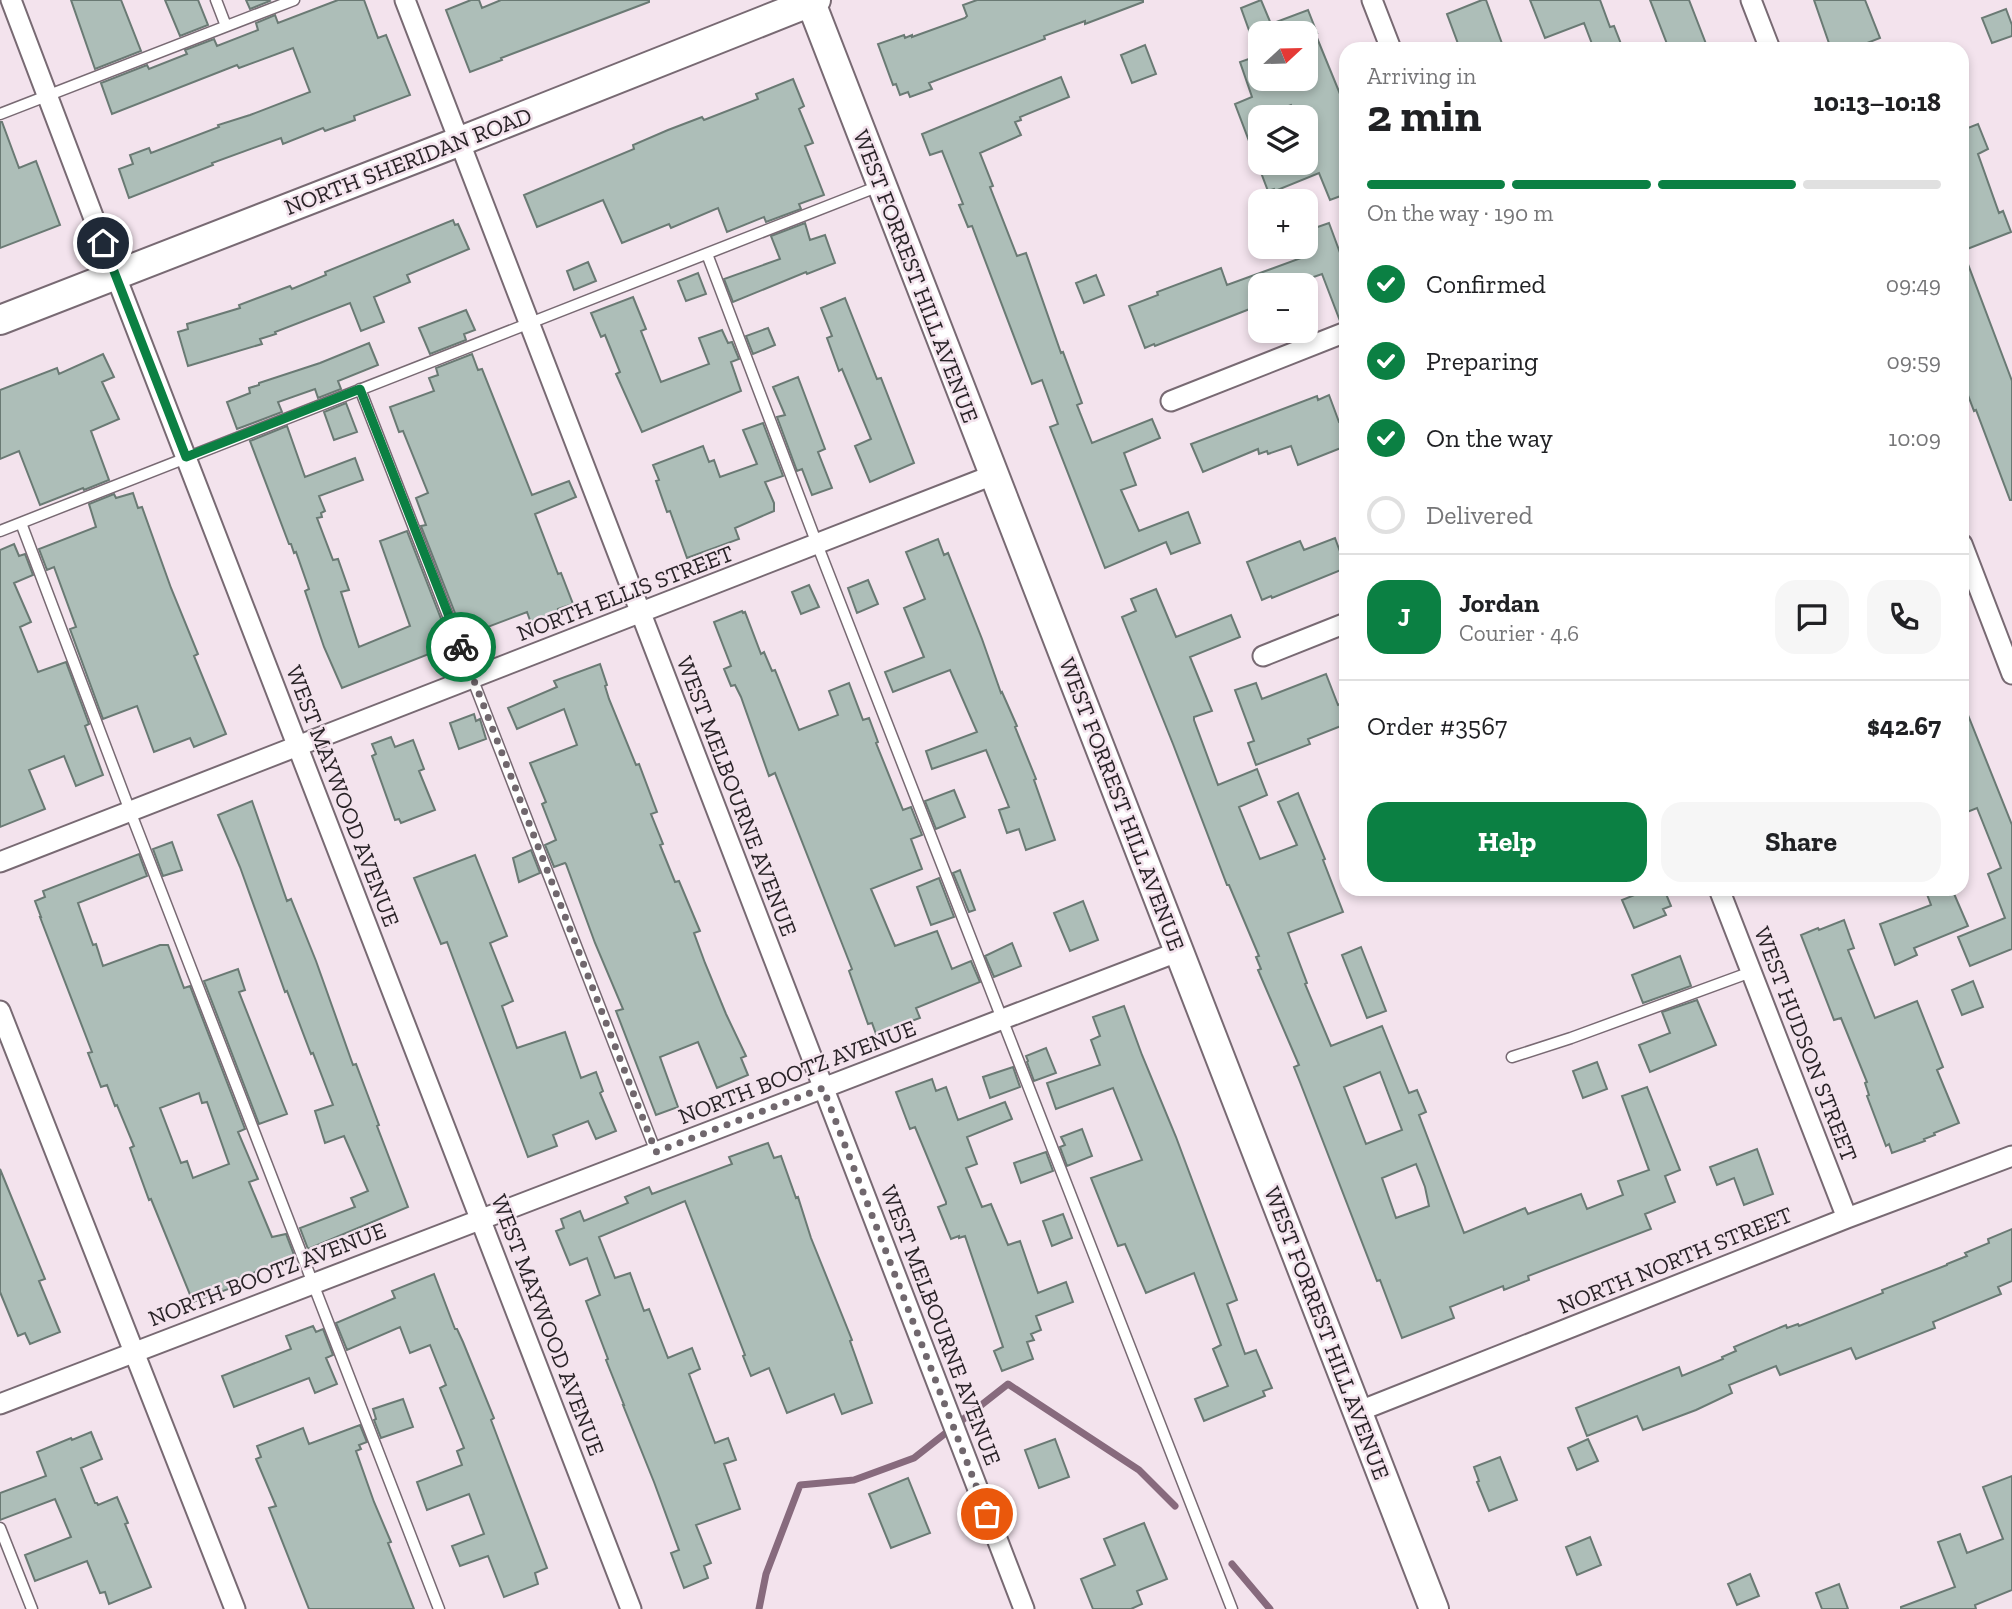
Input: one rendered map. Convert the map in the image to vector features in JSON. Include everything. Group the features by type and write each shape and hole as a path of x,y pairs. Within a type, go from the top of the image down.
{"main road":[{"name":"NORTH SHERIDAN ROAD","path":"0,320 812,1"},
{"name":"WEST FORREST HILL AVENUE","path":"812,1 993,475 1434,1609"}],"street":[{"name":"WEST MAYWOOD AVENUE","path":"11,0 631,1609"},
{"name":"WEST MELBOURNE AVENUE","path":"405,0 1024,1609"},
{"path":"1372,0 1388,42"},
{"path":"1751,0 1767,42"},
{"path":"1171,401 1339,335"},
{"name":"NORTH ELLIS STREET","path":"0,862 993,475"},
{"path":"1969,562 2012,674"},
{"path":"1263,656 1339,626"},
{"name":"WEST HUDSON STREET","path":"1721,896 1847,1218"},
{"name":"NORTH BOOTZ AVENUE","path":"0,1404 1180,951"},
{"path":"0,1011 235,1609"},
{"name":"NORTH NORTH STREET","path":"1357,1412 1847,1218 2012,1156"}],"lane":[{"path":"216,0 226,26"},
{"path":"0,114 293,0"},
{"path":"0,531 881,185"},
{"path":"707,254 817,544 1232,1609"},
{"path":"360,389 656,1152"},
{"path":"21,523 439,1609"},
{"path":"1512,1057 1751,972"},
{"path":"0,1528 32,1609"}],"building":[{"path":"71,0 121,0 141,51 95,69"},
{"path":"165,0 198,0 208,25 180,36"},
{"path":"246,0 269,0 270,1 250,9"},
{"path":"338,0 364,0 378,38 386,35 410,95 354,116 355,120 325,131 323,128 283,144 281,138 129,198 119,169 133,164 130,155 149,148 151,153 219,127 218,125 310,92 293,48 239,68 237,65 112,114 101,83 147,65 149,69 187,54 185,50 214,39 217,46 258,30 256,23 275,15 278,23"},
{"path":"471,0 479,0 482,8 501,0 649,2 470,72 446,10"},
{"path":"977,0 1143,2 1044,36 1045,39 929,83 932,89 910,97 908,92 900,95 896,84 893,85 878,44 904,35 905,38 912,37 965,18 967,16 963,5"},
{"path":"1261,0 1270,21 1248,21 1248,27 1241,8"},
{"path":"1486,0 1501,42 1457,42 1447,14"},
{"path":"1530,0 1600,0 1610,27 1614,26 1620,42 1591,42 1584,23 1545,38"},
{"path":"1650,0 1689,0 1705,42 1666,42"},
{"path":"1814,0 1865,0 1880,38 1870,42 1829,42"},
{"path":"2006,9 2012,25 2012,36 1992,43 1982,18"},
{"path":"1308,10 1312,21 1279,21"},
{"path":"1318,40 1339,92 1339,197 1330,200 1318,173 1318,105 1248,105 1248,138 1235,104 1252,97 1250,91 1318,91"},
{"path":"1145,45 1156,74 1132,83 1121,55"},
{"path":"1248,59 1248,85 1240,62"},
{"path":"1061,77 1069,97 1020,117 1021,120 1015,122 1021,135 980,153 993,186 990,187 1017,256 1026,253 1061,353 1063,352 1082,403 1077,405 1092,443 1152,419 1160,438 1124,453 1136,485 1121,490 1139,531 1188,512 1200,543 1171,554 1166,542 1105,568 1050,427 1058,424 1042,380 1032,384 972,226 968,227 959,205 963,204 942,151 930,155 922,134"},
{"path":"793,79 804,106 799,109 813,143 805,146 824,195 799,204 801,209 766,222 764,217 727,232 718,208 671,228 669,224 622,243 603,200 537,227 524,195 634,149 633,145 668,130 702,117 704,120 758,99 756,94"},
{"path":"0,122 19,168 36,161 60,225 0,248"},
{"path":"1978,124 1988,149 1978,154 1999,213 2003,211 2011,232 1969,248 1969,128"},
{"path":"1262,175 1314,175 1280,189 1267,189"},
{"path":"453,220 455,225 458,224 469,249 407,275 410,282 374,297 384,322 361,331 350,303 275,332 276,334 260,339 262,344 188,366 178,332 188,329 187,324 240,308 239,305 290,286 292,289 326,275 325,272"},
{"path":"805,223 810,240 825,235 835,263 733,302 724,279 780,259 771,236"},
{"path":"1329,223 1339,250 1339,318 1322,274 1260,273 1298,259 1318,259 1318,227"},
{"path":"588,262 596,281 574,290 567,271"},
{"path":"1969,267 2012,381 2012,500 1976,410 1974,411 1969,398"},
{"path":"1221,268 1227,285 1248,277 1248,310 1145,348 1129,306 1158,295 1157,292"},
{"path":"698,273 706,294 686,301 678,281"},
{"path":"1096,275 1104,295 1084,303 1076,283"},
{"path":"633,297 646,329 641,331 661,382 709,364 699,338 722,330 728,343 732,342 739,359 731,362 741,391 642,432 616,374 620,372 605,335 601,337 591,313"},
{"path":"845,298 877,379 881,378 914,463 870,482 855,446 871,439 842,369 839,371 827,338 832,336 821,308"},
{"path":"466,310 475,330 464,334 466,340 430,354 419,328"},
{"path":"768,328 775,345 753,354 746,336"},
{"path":"369,343 378,365 338,381 341,389 318,398 315,389 278,402 282,412 237,429 227,402 250,393 249,388 259,383"},
{"path":"103,354 114,377 102,382 119,419 91,431 109,480 40,505 19,451 0,459 0,390 57,368 59,374"},
{"path":"472,354 478,370 482,369 532,495 569,481 576,497 535,514 558,574 561,573 573,604 558,609 559,613 531,623 527,612 464,636 421,526 426,525 416,498 428,493 403,431 399,432 390,407 434,391 429,378 438,375 436,368"},
{"path":"798,377 825,449 818,452 832,488 812,495 802,469 797,471 777,417 785,415 773,387"},
{"path":"1329,395 1339,422 1339,449 1298,465 1291,446 1268,454 1267,451 1259,454 1258,449 1203,472 1191,444 1317,396 1318,400"},
{"path":"346,403 357,432 334,440 324,412"},
{"path":"763,423 783,476 765,482 774,503 774,511 735,528 739,539 687,558 670,511 667,512 653,465 703,446 709,462 714,460 720,477 757,464 743,430"},
{"path":"287,426 305,477 355,458 363,480 319,496 325,511 321,513 322,517 317,518 333,560 338,559 349,590 341,592 359,647 410,626 380,541 407,531 450,642 446,643 447,647 342,688 324,647 305,591 309,589 296,552 294,553 289,544 250,441"},
{"path":"133,493 138,508 142,507 198,654 194,656 226,734 194,747 190,738 154,752 137,706 103,719 70,629 76,627 54,567 47,570 39,549 96,527 89,504 114,494 116,498"},
{"path":"1335,538 1339,549 1339,571 1262,600 1247,562 1300,541 1304,550"},
{"path":"938,539 944,555 948,553 1001,693 1017,726 1015,727 1036,779 1034,780 1055,840 1026,850 1019,829 1007,833 999,810 1009,807 986,750 932,769 926,751 977,732 950,670 893,692 885,672 924,657 904,608 925,599 906,552"},
{"path":"14,544 19,556 25,554 33,575 14,583 31,622 20,627 38,672 66,662 89,724 85,726 103,775 76,786 64,756 29,770 45,809 0,827 0,550"},
{"path":"868,580 878,604 857,613 848,588"},
{"path":"809,585 819,607 801,614 792,592"},
{"path":"1156,589 1176,637 1231,615 1240,637 1190,657 1212,711 1194,717 1194,720 1218,785 1257,769 1267,795 1239,807 1260,859 1297,845 1278,802 1298,793 1343,912 1288,933 1307,983 1305,984 1331,1046 1382,1026 1409,1093 1417,1090 1426,1112 1419,1115 1464,1233 1525,1208 1528,1214 1581,1194 1587,1209 1623,1195 1618,1181 1649,1170 1622,1096 1647,1087 1680,1170 1665,1176 1675,1202 1645,1214 1651,1229 1528,1276 1529,1280 1504,1290 1503,1286 1450,1307 1454,1318 1402,1338 1380,1280 1377,1281 1294,1067 1299,1065 1258,970 1261,969 1256,957 1259,956 1227,885 1122,617 1136,611 1131,599","holes":["1380,1072 1402,1130 1366,1144 1344,1087","1416,1164 1429,1206 1396,1218 1382,1178"]},
{"path":"745,612 761,654 764,652 772,671 775,670 799,730 838,715 829,691 849,683 863,720 869,718 878,742 876,743 903,810 911,807 922,835 911,839 922,869 871,889 895,946 937,931 952,969 971,961 980,982 916,1008 920,1018 876,1034 872,1023 868,1024 849,971 852,969 775,773 769,776 741,697 735,685 731,686 724,669 731,666 714,622"},
{"path":"600,664 609,699 636,765 639,764 657,812 651,814 663,844 660,845 700,931 694,933 705,963 746,1056 741,1058 748,1075 717,1088 698,1042 660,1057 678,1107 656,1115 616,1011 623,1009 566,864 554,867 545,845 556,840 542,804 546,802 530,763 577,745 564,709 517,729 508,708 557,687 554,681"},
{"path":"1326,674 1339,705 1339,727 1308,739 1310,744 1256,765 1248,743 1254,741 1235,690 1256,683 1262,699"},
{"path":"474,714 476,721 480,719 486,739 459,749 450,723"},
{"path":"1969,718 2012,825 2012,949 1970,966 1958,937 2005,918 1988,874 2001,868 1977,808 1969,811"},
{"path":"391,737 395,747 413,740 424,769 419,771 435,810 401,823 399,819 395,820 372,756 376,754 372,744"},
{"path":"954,790 965,817 936,829 925,801"},
{"path":"252,801 287,901 291,899 316,961 408,1207 308,1249 300,1228 355,1207 351,1198 368,1191 344,1136 325,1143 315,1111 333,1105 287,991 285,992 240,867 218,815"},
{"path":"172,842 182,870 163,876 153,849"},
{"path":"531,850 540,873 519,882 513,858"},
{"path":"139,854 147,876 78,903 93,945 96,944 103,966 160,945 168,945 184,988 190,986 245,1129 238,1132 258,1179 249,1182 272,1237 286,1234 294,1255 289,1257 290,1259 232,1281 234,1287 193,1302 151,1199 149,1200 130,1148 134,1146 117,1105 115,1106 107,1085 101,1087 88,1053 92,1052 35,901 45,897 43,891","holes":["199,1093 202,1103 207,1102 229,1164 193,1178 187,1161 181,1163 160,1108"]},
{"path":"475,855 507,936 490,943 513,1001 502,1006 517,1048 565,1032 581,1078 596,1072 603,1091 600,1093 616,1131 596,1139 588,1121 553,1135 557,1146 528,1157 447,942 441,944 414,878"},
{"path":"960,870 975,910 969,912 953,873"},
{"path":"939,878 954,917 931,925 917,887"},
{"path":"1632,896 1667,896 1671,906 1663,909 1666,915 1634,928 1622,900"},
{"path":"1928,896 1955,896 1968,926 1914,948 1917,955 1895,965 1880,924 1931,905"},
{"path":"1083,901 1098,940 1070,951 1054,913"},
{"path":"1844,920 1854,948 1848,950 1875,1018 1917,1001 1943,1067 1937,1070 1959,1123 1934,1133 1935,1135 1924,1139 1925,1141 1892,1153 1889,1144 1886,1146 1867,1096 1867,1082 1841,1018 1834,1020 1801,935"},
{"path":"1012,943 1021,966 994,977 985,956"},
{"path":"1361,947 1386,1011 1367,1018 1342,955"},
{"path":"1680,956 1691,986 1643,1003 1632,975"},
{"path":"238,969 245,990 239,992 287,1114 259,1124 204,981"},
{"path":"1973,981 1983,1007 1962,1015 1952,990"},
{"path":"1697,1000 1716,1045 1650,1072 1639,1045 1670,1033 1662,1012"},
{"path":"1124,1006 1237,1300 1227,1304 1245,1354 1256,1350 1272,1388 1263,1391 1265,1396 1204,1421 1195,1399 1228,1386 1213,1349 1221,1345 1194,1273 1146,1293 1125,1244 1118,1246 1091,1178 1142,1160 1113,1088 1056,1109 1047,1083 1100,1065 1091,1040 1100,1036 1093,1017"},
{"path":"1046,1048 1056,1073 1034,1081 1026,1056"},
{"path":"1597,1062 1607,1089 1583,1098 1573,1071"},
{"path":"1013,1067 1020,1087 990,1098 983,1077"},
{"path":"932,1079 936,1091 946,1087 958,1120 1005,1102 1012,1119 967,1137 977,1164 966,1168 982,1207 991,1204 1008,1245 1020,1241 1038,1293 1066,1282 1073,1302 1036,1316 1041,1330 1031,1334 1034,1340 1027,1342 1033,1359 1002,1371 994,1351 1003,1347 965,1236 951,1239 938,1207 946,1202 915,1127 910,1129 896,1092"},
{"path":"1082,1129 1092,1156 1067,1166 1060,1147 1065,1145 1061,1137"},
{"path":"768,1143 774,1158 781,1156 796,1198 798,1197 811,1238 852,1340 850,1341 872,1403 842,1414 834,1394 787,1413 769,1368 751,1376 685,1201 599,1237 615,1278 630,1273 644,1311 649,1309 668,1358 692,1348 700,1369 689,1374 715,1443 728,1438 736,1460 724,1464 740,1509 696,1525 711,1563 704,1566 708,1578 684,1588 671,1553 679,1550 586,1301 600,1295 587,1258 570,1265 556,1231 564,1228 561,1219 580,1211 584,1221 628,1203 625,1197 649,1187 652,1194 732,1164 729,1157"},
{"path":"1757,1149 1773,1194 1744,1205 1734,1178 1717,1185 1710,1167"},
{"path":"1046,1152 1053,1171 1021,1183 1014,1163"},
{"path":"0,1169 45,1279 39,1281 60,1332 30,1344 25,1333 18,1336 0,1292"},
{"path":"1063,1214 1072,1238 1052,1246 1043,1221"},
{"path":"2012,1229 2012,1281 1998,1287 2001,1294 1933,1322 1935,1328 1856,1359 1851,1348 1780,1375 1776,1366 1729,1385 1732,1393 1643,1430 1637,1416 1587,1436 1576,1408 1679,1367 1682,1376 1723,1359 1722,1357 1736,1351 1734,1347 1786,1325 1787,1328 1798,1324 1799,1326 1947,1265 1967,1256 1965,1253 1989,1243 1988,1239"},
{"path":"434,1274 494,1418 491,1420 547,1568 535,1573 538,1584 504,1597 488,1556 460,1566 452,1546 484,1534 469,1494 427,1510 417,1482 462,1465 457,1451 464,1448 440,1388 446,1385 430,1345 410,1353 400,1327 347,1350 336,1323 395,1298 392,1291"},
{"path":"313,1326 316,1332 323,1329 333,1355 326,1358 337,1384 315,1393 309,1378 234,1407 222,1376 291,1349 286,1336"},
{"path":"403,1399 413,1427 381,1438 373,1409"},
{"path":"360,1425 367,1442 359,1445 361,1449 356,1451 414,1609 309,1609 269,1508 276,1506 256,1459 261,1457 257,1446 303,1428 309,1444"},
{"path":"91,1432 102,1459 81,1468 95,1503 98,1505 117,1497 151,1587 109,1604 105,1592 100,1593 87,1561 35,1581 25,1555 71,1537 55,1499 0,1520 0,1493 46,1476 37,1452"},
{"path":"1055,1439 1069,1477 1039,1488 1025,1450"},
{"path":"1588,1439 1598,1461 1577,1470 1568,1448"},
{"path":"1500,1457 1517,1500 1489,1511 1474,1467"},
{"path":"2012,1476 2012,1590 1975,1605 1976,1609 1901,1609 1955,1587 1938,1542 1960,1534 1967,1553 2003,1539 1983,1487"},
{"path":"908,1478 930,1533 891,1548 869,1494"},
{"path":"1144,1523 1167,1579 1137,1591 1142,1604 1131,1609 1093,1609 1081,1579 1115,1565 1104,1539"},
{"path":"1590,1537 1601,1565 1577,1575 1566,1547"},
{"path":"1750,1574 1759,1596 1737,1605 1728,1584"},
{"path":"1839,1584 1848,1609 1822,1609 1816,1593"}],"waterway":[{"path":"759,1609 766,1574 800,1485 854,1480 914,1458 1008,1384 1139,1470 1175,1506"},
{"path":"1232,1564 1270,1609"}],"way so far":[{"path":"461,647 656,1152 823,1088 987,1514"}],"route":[{"path":"103,243 186,457 360,389 461,647"}]}
